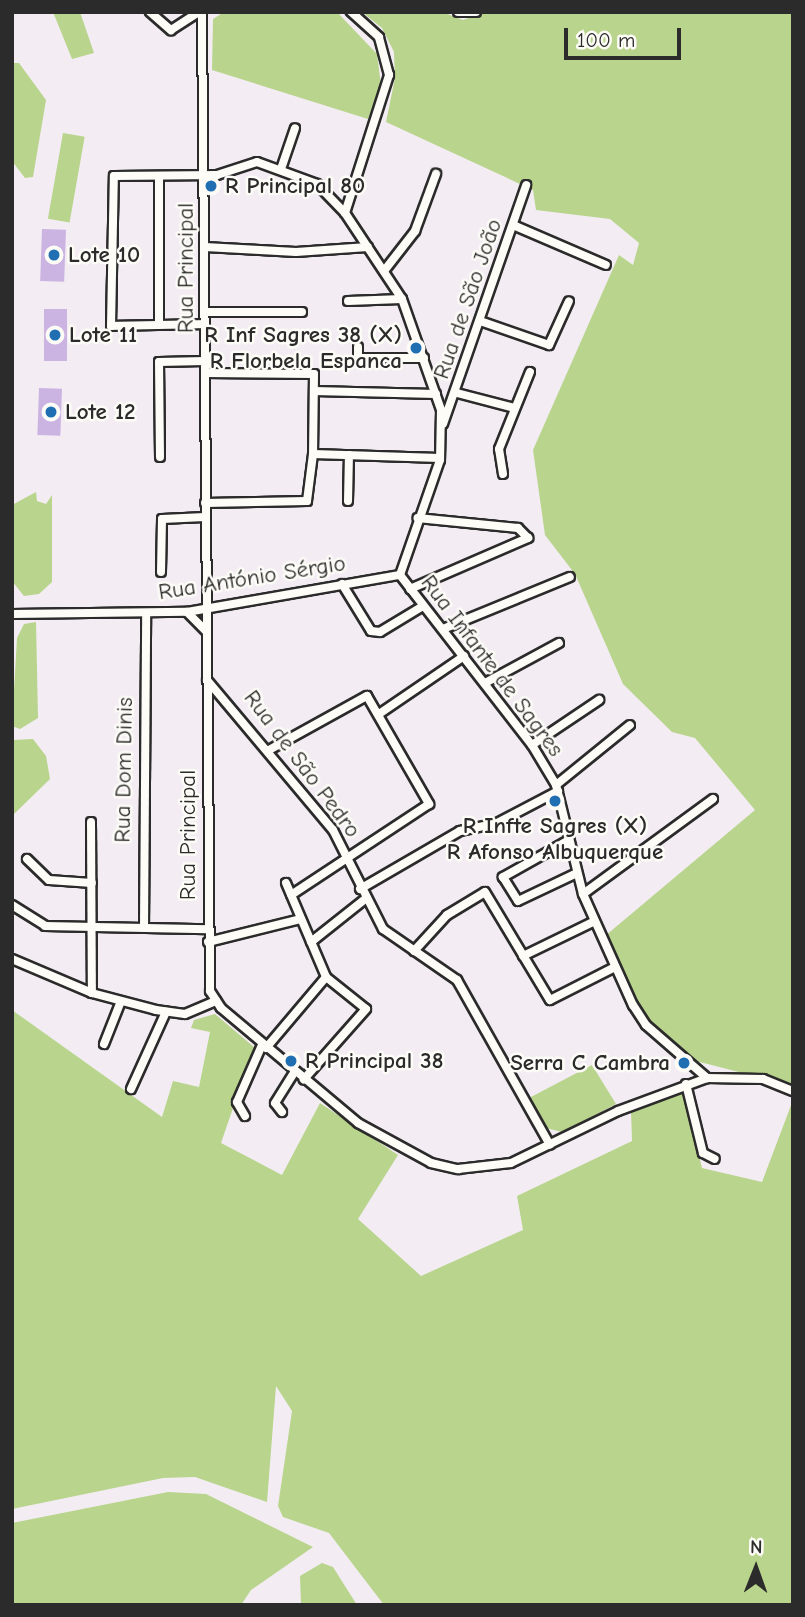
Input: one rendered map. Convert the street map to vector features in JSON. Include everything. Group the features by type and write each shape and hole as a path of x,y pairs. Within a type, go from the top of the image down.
{"street":[{"path":"150,12 171,30 201,12"},
{"name":"Rua Principal","path":"201,12 205,175 208,942 210,991 216,1001"},
{"path":"345,213 349,190 389,75 379,37 351,12"},
{"path":"458,12 476,12"},
{"path":"281,169 295,128"},
{"name":"Rua Infante de Sagres","path":"159,325 111,326 114,176 205,175 243,162 281,169 328,193 345,213 402,299 436,394 443,424 440,458 417,518 400,575 532,745 557,788 577,873 593,922 613,968 646,1025 707,1078"},
{"path":"384,271 415,231 436,174"},
{"path":"159,176 159,325 205,324"},
{"name":"Rua de São João","path":"443,424 483,322 526,185"},
{"path":"328,193 349,190"},
{"path":"513,225 606,265"},
{"path":"205,247 296,252 368,247"},
{"path":"348,301 402,299"},
{"path":"483,322 550,345 569,301"},
{"path":"205,312 302,312"},
{"path":"358,347 358,358 424,358"},
{"path":"160,457 159,362 205,361"},
{"path":"503,474 499,449 530,372"},
{"path":"205,373 314,374 313,454 307,501 205,503"},
{"path":"314,391 436,394"},
{"path":"457,393 514,408"},
{"path":"313,454 440,458"},
{"path":"348,501 349,455"},
{"path":"161,572 162,519 205,517"},
{"path":"410,589 528,538 518,528 417,518"},
{"name":"Rua António Sérgio","path":"12,614 187,612 400,575"},
{"path":"443,629 570,577"},
{"path":"342,584 371,631 380,632 423,606"},
{"path":"187,612 207,632"},
{"name":"Rua Dom Dinis","path":"144,927 146,613"},
{"path":"485,683 559,643"},
{"path":"379,714 464,656"},
{"name":"Rua de São Pedro","path":"207,680 269,750 347,855 360,889 383,929 457,980 550,1145"},
{"path":"269,750 367,696 429,804 347,855 291,895"},
{"path":"532,745 599,700"},
{"path":"360,889 460,831 497,823 557,788 630,725"},
{"path":"583,894 713,799"},
{"path":"91,822 92,993"},
{"path":"569,841 503,877 518,901 577,873"},
{"path":"27,859 49,880 92,883"},
{"path":"286,883 326,976 366,1009 304,1079"},
{"path":"414,951 447,915 485,892 550,1000 613,968"},
{"path":"311,942 365,899"},
{"path":"12,905 45,926 208,929"},
{"path":"208,942 300,919"},
{"path":"523,956 593,922"},
{"path":"12,959 92,993 166,1012 185,1014 216,1001 264,1047 358,1123 431,1163 484,1168 511,1163 686,1084 707,1078 762,1079 793,1091"},
{"path":"245,1116 237,1102 264,1047 326,976"},
{"path":"104,1044 121,1001"},
{"path":"131,1089 166,1012"},
{"path":"282,1112 275,1103 295,1071"},
{"path":"686,1084 703,1153 715,1159"}],"green space":[{"path":"53,12 80,12 94,53 72,59"},
{"path":"224,12 337,12 377,54 381,85 368,119 212,70 213,19"},
{"path":"362,12 442,12 463,20 485,12 793,12 793,1086 696,1061 652,1024 634,1000 605,936 755,810 695,738 672,732 623,684 575,574 545,535 533,450 619,255 633,265 639,243 610,219 536,210 533,190 386,122 395,78 394,52 382,28"},
{"path":"12,63 19,63 46,100 33,177 25,178 12,161"},
{"path":"63,133 85,137 70,222 48,219"},
{"path":"36,492 37,501 46,504 52,495 52,582 39,594 24,596 12,581 12,505"},
{"path":"36,622 38,718 20,729 12,726 17,638 24,624"},
{"path":"33,739 46,756 50,779 12,816 12,740"},
{"path":"12,1010 162,1117 173,1081 199,1087 210,1032 191,1028 194,1020 215,1014 254,1047 221,1143 282,1175 320,1103 398,1155 358,1219 421,1276 523,1230 517,1196 632,1141 631,1111 684,1091 702,1168 762,1182 793,1100 793,1605 384,1605 329,1533 283,1517 278,1506 292,1411 276,1386 267,1502 195,1477 163,1478 12,1509"},
{"path":"592,1065 616,1104 562,1132 546,1128 529,1098"},
{"path":"168,1492 206,1494 313,1547 251,1590 241,1605 12,1605 12,1523"},
{"path":"322,1563 333,1567 357,1605 301,1605 300,1576"}],"building":[{"name":"Lote 10","path":"42,229 66,230 64,282 40,281"},
{"name":"Lote 11","path":"44,309 67,309 67,361 44,361"},
{"name":"Lote 12","path":"39,388 62,389 60,436 37,435"}],"place":[{"name":"R Principal 80","path":"211,186"},
{"name":"Lote 10","path":"54,255"},
{"name":"Lote 11","path":"55,335"},
{"name":"R Inf Sagres 38 (X) R Florbela Espanca","path":"416,348"},
{"name":"Lote 12","path":"51,412"},
{"name":"R Infte Sagres (X) R Afonso Albuquerque","path":"555,801"},
{"name":"R Principal 38","path":"291,1061"},
{"name":"Serra C Cambra","path":"684,1063"}]}
